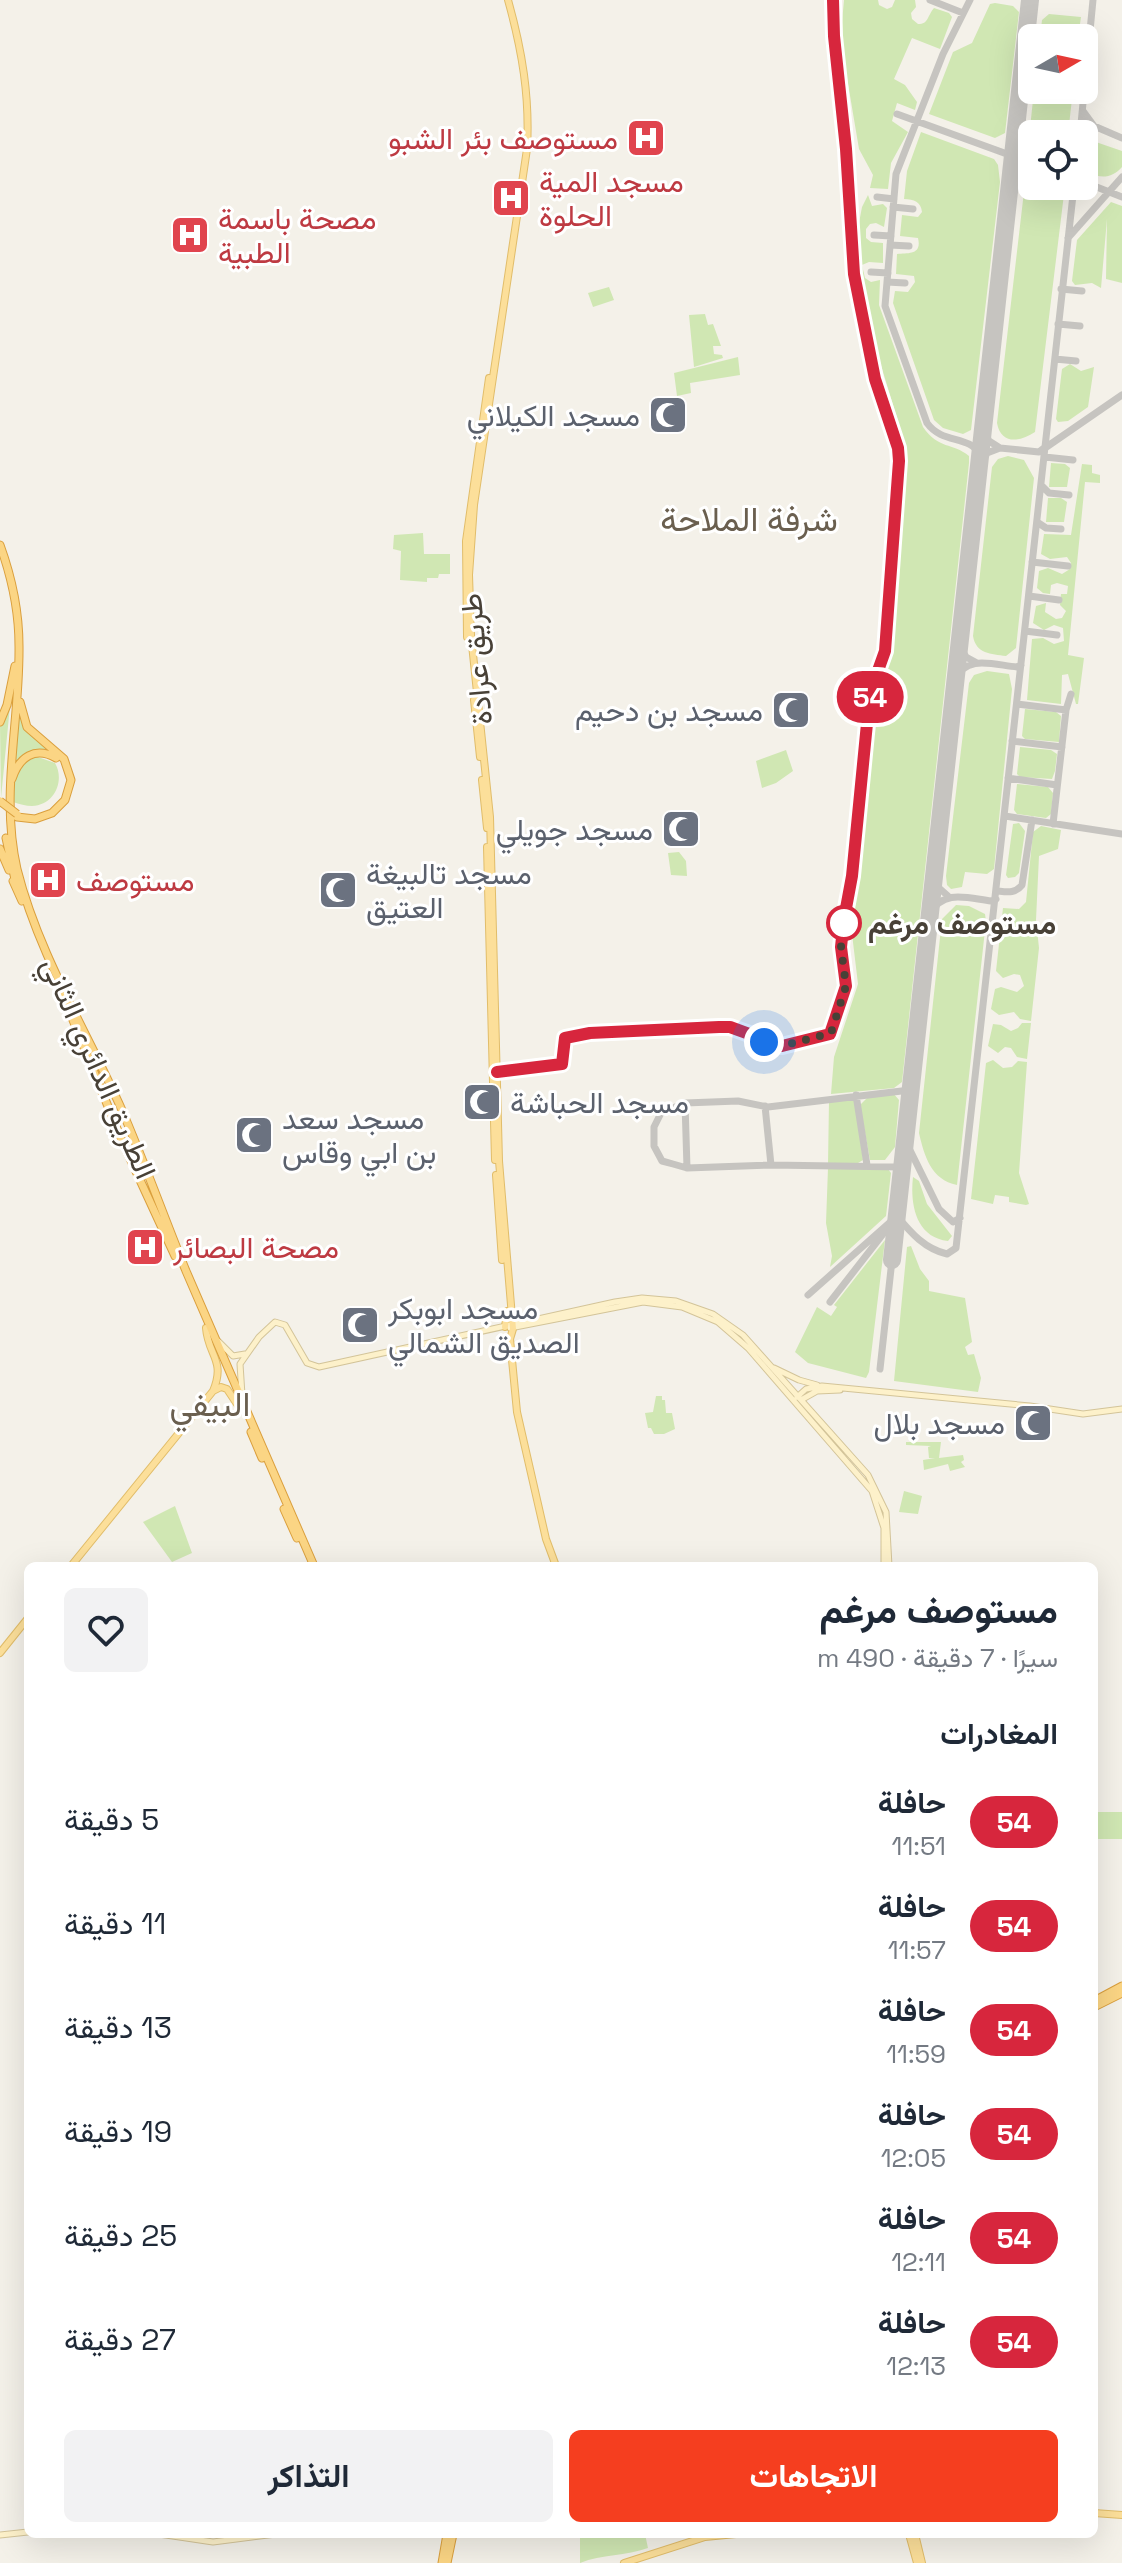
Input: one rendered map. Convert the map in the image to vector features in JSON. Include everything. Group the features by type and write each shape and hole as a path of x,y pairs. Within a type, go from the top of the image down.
{"highway":[{"name":"الطريق الدائري الثاني","path":"0,545 15,599 17,666 3,806 7,847 22,901 48,970 310,1562"},
{"name":"الطريق الدائري الثاني","path":"0,558 12,612 17,666 3,805 17,869 120,1106 242,1406"},
{"path":"0,722 17,666"},
{"path":"17,666 20,708 25,723 34,736 64,759 71,780 65,800 52,813 38,818 17,815 3,805 14,772 26,756 53,755 62,763 67,782 59,803 41,814 17,815"},
{"path":"0,849 22,901"},
{"path":"87,1057 110,1102 113,1098 96,1055"},
{"path":"132,1160 120,1124 128,1134 177,1249"},
{"path":"1098,2001 1122,1986"},
{"path":"1098,2002 1122,1993"},
{"path":"445,2563 447,2538"},
{"path":"445,2563 448,2538"}],"main road":[{"name":"طريق عرادة","path":"506,0 520,65 525,121 523,170 474,505 469,588 472,652 490,817 497,1072 495,1107 510,1339 517,1412 546,1539 555,1562"},
{"name":"طريق عرادة","path":"487,406 528,138 525,72 506,0"},
{"path":"497,1072 562,1064 565,1038 590,1033 727,1027 772,1045 789,1045 830,1034 845,993 846,975 841,947 852,876 870,693 885,651 899,461 898,448 873,369 854,274 833,0"},
{"path":"493,1003 495,1107"},
{"path":"242,1406 239,1372 245,1353 275,1322 285,1325 307,1363 319,1367 630,1299 666,1299 689,1304 721,1318 743,1335 797,1400"},
{"path":"528,1323 643,1302 686,1308 712,1319 733,1333 868,1475 886,1512 889,1528 886,1562"},
{"path":"74,1562 213,1391 220,1371 206,1328"},
{"path":"215,1337 233,1356 245,1353"},
{"path":"771,1366 799,1380 844,1389 1030,1406 1083,1414 1122,1409"},
{"path":"797,1400 806,1389 822,1386"},
{"path":"213,1391 223,1387 227,1389 242,1406"},
{"path":"797,1400 817,1391 844,1389"},
{"path":"0,1653 24,1623"},
{"path":"1098,2514 1122,2516"},
{"path":"0,2535 24,2532"},
{"path":"186,2538 213,2542 244,2538"},
{"path":"617,2563 639,2553 691,2538"},
{"path":"624,2563 702,2538"},
{"path":"911,2538 920,2563"},
{"path":"916,2538 920,2563"}],"green space":[{"path":"844,0 878,0 879,5 887,9 892,7 895,0 915,0 916,7 911,13 918,24 926,21 934,8 952,17 940,49 912,38 894,79 905,85 917,102 915,110 897,103 892,121 908,132 891,163 888,189 870,188 873,175 859,149 841,33"},
{"path":"990,4 1013,6 1019,12 1005,133 995,138 929,114 953,52 972,43"},
{"path":"1049,14 1081,17 1080,24 1042,24"},
{"path":"1033,104 1071,104 1070,120 1031,120"},
{"path":"921,132 994,159 998,165 1000,182 971,430 963,434 943,428 934,420 893,303 895,291 908,292 915,282 914,276 896,274 897,254 914,252 919,244 918,238 900,236 902,215 918,217 922,212 916,202 904,199 907,171"},
{"path":"1098,143 1122,151 1122,167 1106,176 1098,176"},
{"path":"868,195 872,206 883,204 887,208 884,227 876,223 866,229 866,238 871,242 883,243 883,263 862,265 865,278 871,282 880,280 879,305 923,427 940,443 969,456 969,463 902,1082 894,1088 831,1094 834,1057 858,984 852,934 878,692 891,659 906,447 875,346 858,259 858,228"},
{"path":"1023,200 1063,200 1035,432 1012,440 1003,435 997,423"},
{"path":"1111,202 1122,206 1122,283 1106,279 1107,219 1101,288 1092,283 1075,285 1072,281 1077,240"},
{"path":"609,287 614,300 593,307 588,293"},
{"path":"705,314 708,325 713,324 721,346 713,346 714,354 723,358 694,367 689,315"},
{"path":"738,357 740,375 690,383 691,393 677,396 674,373"},
{"path":"1070,364 1081,371 1094,367 1088,407 1068,421 1058,422 1062,369"},
{"path":"1008,456 1024,460 1034,478 1016,648 1006,656 981,650 973,636 992,467 998,459"},
{"path":"1051,463 1065,464 1070,468 1067,487 1049,487"},
{"path":"1082,464 1092,465 1092,473 1100,475 1100,483 1085,482 1068,655 1084,658 1078,704 1068,674 1062,675 1061,704 1027,700 1032,639 1043,638 1054,644 1064,641 1063,628 1054,625 1044,630 1033,623 1036,606 1046,603 1045,612 1056,619 1062,618 1066,611 1060,605 1061,594 1067,594 1068,586 1051,585 1050,594 1037,588 1039,571 1048,568 1062,574 1070,569 1071,563 1067,557 1050,559 1041,554 1044,534 1071,535"},
{"path":"1048,498 1061,498 1067,502 1064,522 1046,522"},
{"path":"423,533 424,554 450,554 450,574 427,578 427,582 400,580 401,551 393,549 394,535"},
{"path":"987,671 1009,674 1012,689 994,869 987,874 965,872 962,887 951,889 946,876 969,683 974,675"},
{"path":"18,703 30,734 51,753 41,751 14,769"},
{"path":"10,706 1,798 0,725"},
{"path":"1025,709 1056,712 1061,716 1059,742 1025,739 1022,736"},
{"path":"1020,747 1051,750 1057,754 1052,779 1020,777 1017,774"},
{"path":"786,750 793,771 762,788 756,761"},
{"path":"35,756 55,763 59,777 56,790 40,805 13,802 16,775"},
{"path":"1017,784 1048,787 1053,793 1051,814 1046,818 1017,814 1014,810"},
{"path":"1019,823 1025,831 1019,873 1008,878 1013,824"},
{"path":"1041,826 1061,830 1058,849 1039,856 1036,920 1039,948 1031,1021 1020,1019 1014,1012 999,1015 991,1009 995,989 1001,987 1017,992 1024,986 1020,975 1003,978 996,971 1003,908 1019,909 1026,902 1033,832"},
{"path":"679,852 686,861 687,876 671,875 668,853"},
{"path":"956,905 969,906 985,914 986,921 957,1185 935,1172 926,1158 919,1133 942,919"},
{"path":"1022,1023 1031,1023 1027,1059 1017,1057 1011,1048 1005,1047 998,1053 988,1046 993,1024 1011,1031"},
{"path":"993,1060 1003,1068 1012,1067 1018,1061 1027,1062 1019,1173 1029,1204 1026,1205 995,1195 993,1204 971,1199 986,1063"},
{"path":"893,1093 899,1100 895,1147 885,1160 870,1160 860,1105 868,1097"},
{"path":"852,1099 855,1102 863,1160 858,1163 828,1164 829,1101"},
{"path":"828,1168 888,1169 891,1173 886,1216 830,1267 832,1256 826,1223"},
{"path":"913,1177 919,1181 927,1204 952,1236 948,1241 928,1233 917,1217"},
{"path":"885,1240 866,1378 808,1363 795,1352 817,1307 831,1316 837,1307 834,1305"},
{"path":"911,1246 920,1269 929,1281 929,1291 965,1298 972,1342 965,1347 968,1355 974,1354 981,1378 978,1392 894,1381 907,1247"},
{"path":"656,1396 662,1396 665,1400 666,1413 672,1413 675,1429 664,1434 654,1434 648,1428 645,1413 653,1412"},
{"path":"906,1442 941,1442 939,1458 963,1455 961,1462 965,1467 950,1471 948,1464 924,1470 923,1460 935,1458 929,1458 928,1447 931,1446 906,1445"},
{"path":"904,1491 922,1496 918,1514 899,1512"},
{"path":"175,1506 192,1553 172,1562 143,1522"},
{"path":"1098,1812 1122,1812 1122,1839 1098,1839"},
{"path":"580,2538 646,2538 648,2548 580,2563"}],"taxiway":[{"path":"930,0 963,13"},
{"path":"970,0 943,54 896,174 885,306 927,423 940,434 969,444 980,455"},
{"path":"1081,120 1093,0"},
{"path":"1083,111 1094,126 1122,138"},
{"path":"897,114 1018,158"},
{"path":"1012,170 1018,162"},
{"path":"1068,238 1122,177"},
{"path":"1098,188 1122,197"},
{"path":"877,197 894,199"},
{"path":"897,1216 913,1234 932,1248 947,1254 956,1248 1072,200"},
{"path":"893,207 913,209"},
{"path":"874,235 891,236"},
{"path":"890,245 909,246"},
{"path":"871,272 888,273"},
{"path":"887,282 905,283"},
{"path":"1061,289 1082,291"},
{"path":"1058,324 1080,326"},
{"path":"1055,359 1076,361"},
{"path":"1045,448 1122,395"},
{"path":"979,468 987,453 1000,448 989,441 983,430"},
{"path":"1000,448 1039,452 1044,448"},
{"path":"1045,457 1073,460"},
{"path":"1041,485 1049,493 1069,495"},
{"path":"1037,522 1046,528 1061,529"},
{"path":"1032,562 1068,566"},
{"path":"1029,596 1059,600"},
{"path":"1025,631 1057,635"},
{"path":"959,645 966,657 977,663"},
{"path":"955,680 960,672 973,664 1021,665"},
{"path":"1053,824 1066,710 1071,694"},
{"path":"1017,704 1066,710"},
{"path":"1012,741 1062,747"},
{"path":"1008,778 1057,785"},
{"path":"1005,816 1122,834"},
{"path":"997,891 1014,891 1022,885 1032,820"},
{"path":"934,876 939,888 948,896"},
{"path":"930,914 935,906 949,898 996,899"},
{"path":"902,1167 771,1165 687,1168 662,1161 654,1146 654,1127 661,1113 685,1103 738,1101 768,1107 910,1090"},
{"path":"856,1095 867,1165"},
{"path":"685,1103 687,1168"},
{"path":"765,1106 771,1165"},
{"path":"906,1142 939,1209 953,1222 960,1218"},
{"path":"808,1295 897,1216 830,1302"},
{"path":"880,1369 892,1260"}],"runway":[{"path":"892,1260 1030,0"}],"bus line":[{"name":"54","path":"497,1072 562,1064 565,1061 565,1038 590,1033 727,1027 772,1045 789,1045 830,1034 845,993 846,975 841,947 851,889 870,693 885,651 899,461 898,448 875,379 852,261 833,0"}],"place":[{"name":"مستوصف بئر الشبو","path":"646,138"},
{"name":"مسجد المية الحلوة","path":"511,198"},
{"name":"مصحة باسمة الطبية","path":"190,235"},
{"name":"مسجد الكيلاني","path":"668,415"},
{"name":"مسجد بن دحيم","path":"791,710"},
{"name":"مسجد جويلي","path":"681,829"},
{"name":"مستوصف","path":"48,880"},
{"name":"مسجد تالبيغة العتيق","path":"338,890"},
{"name":"مستوصف مرغم","path":"844,923"},
{"name":"مسجد الحباشة","path":"482,1102"},
{"name":"مسجد سعد بن ابي وقاس","path":"254,1135"},
{"name":"مصحة البصائر","path":"145,1247"},
{"name":"مسجد ابوبكر الصديق الشمالي","path":"360,1325"},
{"name":"مسجد بلال","path":"1033,1423"}],"district":[{"name":"شرفة الملاحة","path":"749,519"},
{"name":"البيفي","path":"210,1404"}],"route":[{"path":"764,1042 782,1046 831,1033 846,986 841,947 844,919 844,923"}]}
